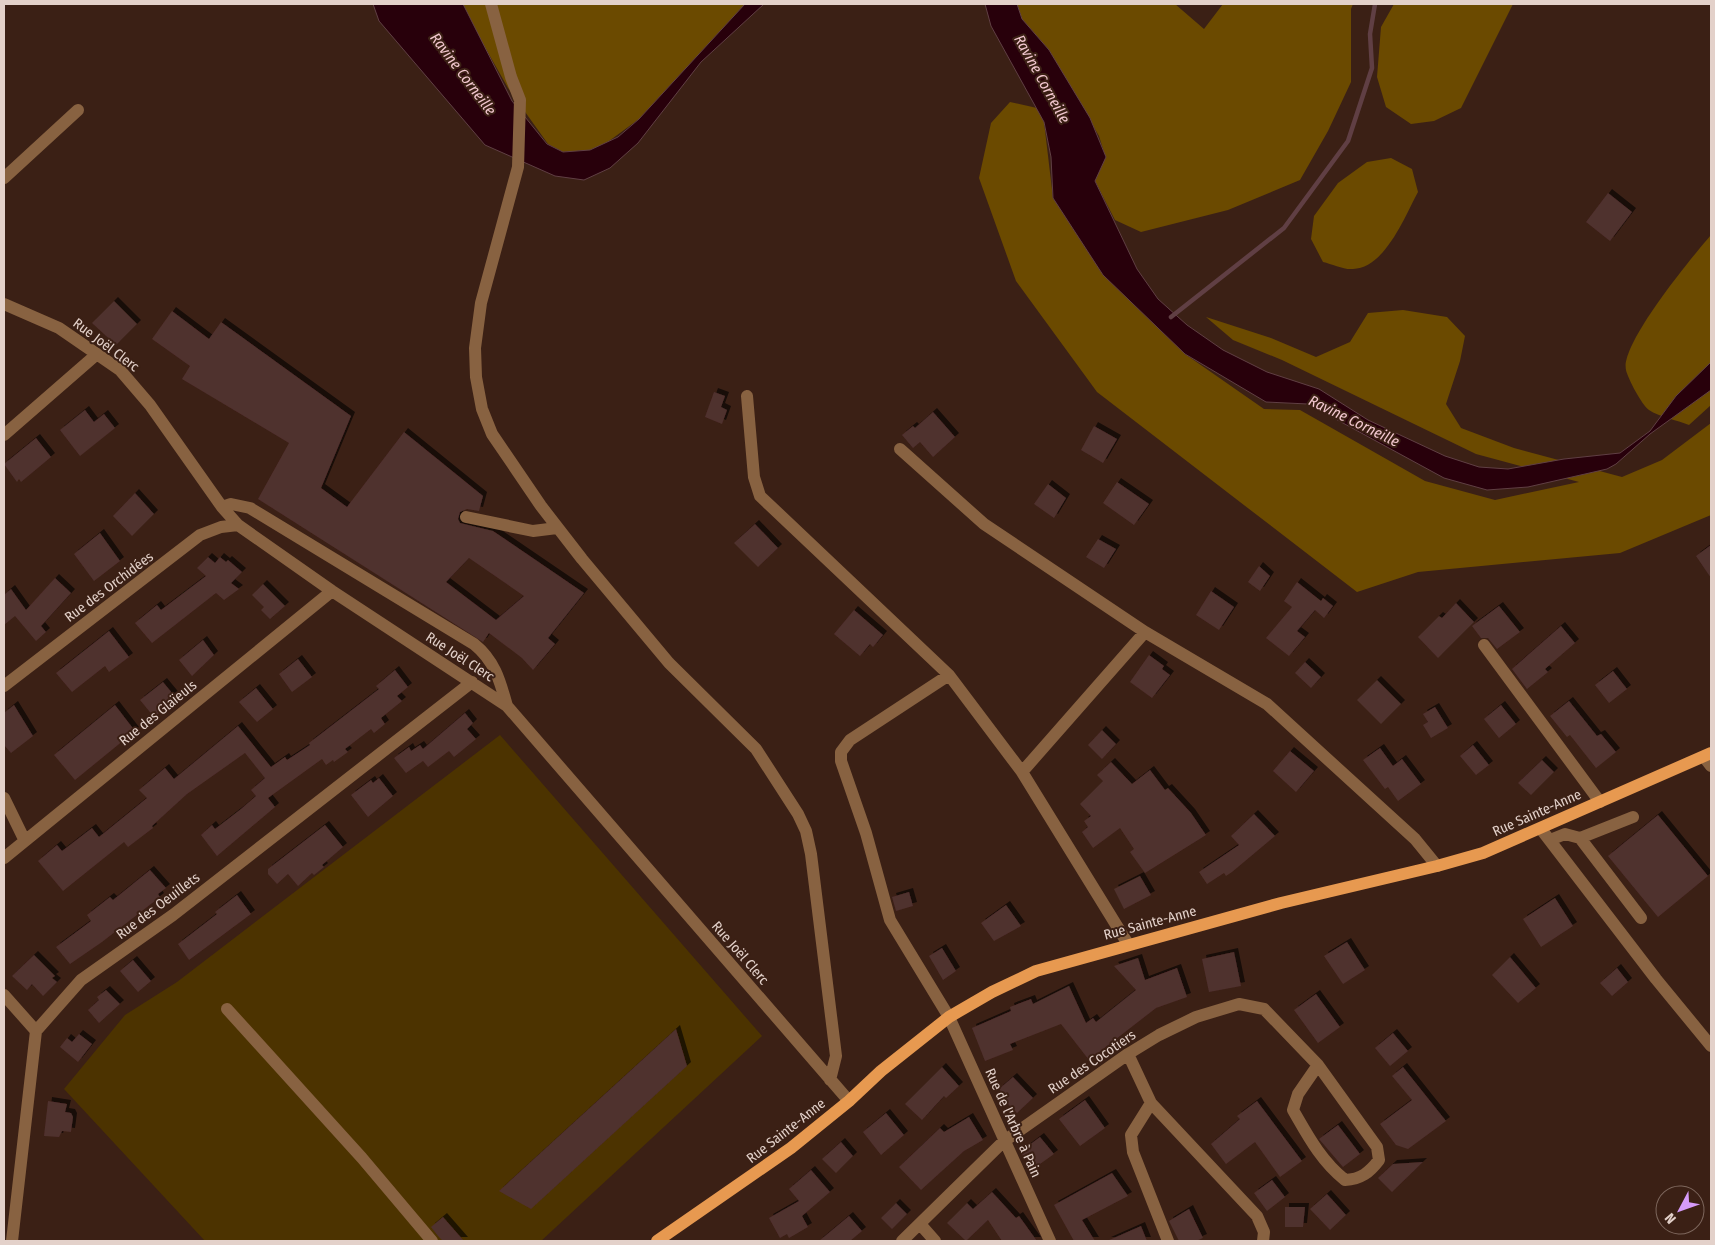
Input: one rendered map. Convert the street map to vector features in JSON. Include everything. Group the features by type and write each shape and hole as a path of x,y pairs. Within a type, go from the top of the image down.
{"main road":[{"name":"Rue Sainte-Anne","path":"657,1241 785,1152 849,1101 881,1070 950,1017 992,992 1036,971 1281,903 1437,866 1483,852 1541,829 1600,802 1709,759"}],"street":[{"path":"491,4 509,69 520,100 519,158 481,303 475,348 476,377 482,409 492,434 557,528 629,618 756,749 780,783 806,831 811,854 836,1056 830,1080"},
{"path":"4,178 78,110"},
{"name":"Rue Joël Clerc","path":"4,304 59,328 120,370 136,387 222,507 238,525 332,591 507,706 849,1101"},
{"path":"4,435 97,354"},
{"path":"747,396 754,477 760,496 949,675 1022,772 1128,944"},
{"path":"900,449 979,520 1144,632 1267,704 1415,839 1437,866"},
{"path":"222,507 231,504 250,508 474,644 483,651 498,672 507,706"},
{"path":"466,517 533,531 557,528"},
{"name":"Rue des Orchidées","path":"4,686 200,535 221,527 238,525"},
{"name":"Rue des Glaïeuls","path":"4,858 332,591"},
{"path":"1022,772 1144,632"},
{"path":"1484,644 1600,802"},
{"name":"Rue de l'Arbre à Pain","path":"949,675 850,740 841,752 841,761 866,833 890,920 950,1017 1003,1142 1050,1241"},
{"name":"Rue des Oeuillets","path":"36,1031 81,980 173,915 472,682"},
{"path":"4,798 25,841"},
{"path":"1550,840 1565,834 1580,838 1633,818"},
{"path":"1541,829 1656,979 1711,1046"},
{"path":"1580,838 1641,918"},
{"path":"4,995 36,1031 12,1241"},
{"name":"Rue des Cocotiers","path":"902,1241 1003,1142 1128,1054 1159,1035 1196,1017 1239,1004 1264,1009 1318,1065 1377,1147 1379,1160 1370,1171 1358,1180 1345,1180 1330,1168 1312,1143 1293,1110 1298,1094 1318,1065"},
{"path":"227,1009 362,1158 432,1241"},
{"path":"1128,1054 1151,1103 1257,1216 1264,1232 1263,1241"},
{"path":"1151,1103 1131,1135 1133,1152 1168,1241"},
{"path":"920,1224 935,1241"}],"shaded area":[{"path":"463,4 745,4 639,119 605,144 590,150 563,152 548,144 508,88 469,19"},
{"path":"1017,4 1175,4 1204,29 1223,4 1353,4 1351,9 1351,82 1328,131 1300,180 1228,210 1141,232 1115,220 1095,181 1104,152 1099,136 1049,50 1022,19"},
{"path":"1394,4 1513,4 1461,108 1434,121 1411,124 1386,107 1377,77 1381,27"},
{"path":"1010,102 1037,108 1044,122 1053,198 1070,221 1185,354 1264,409 1300,410 1425,481 1495,500 1579,482 1476,454 1282,360 1233,340 1206,317 1271,338 1316,357 1350,342 1368,313 1403,310 1447,317 1465,336 1460,361 1446,404 1461,428 1514,448 1622,477 1662,460 1711,423 1711,515 1620,553 1418,572 1357,592 1097,392 1016,281 979,178 991,123"},
{"path":"1391,158 1412,169 1418,192 1393,239 1375,260 1364,266 1349,269 1323,262 1311,239 1314,216 1338,183 1367,162"},
{"path":"1711,235 1711,405 1689,425 1658,415 1646,407 1627,374 1627,358 1634,341 1659,301"},
{"path":"500,735 762,1036 541,1241 205,1241 64,1089 125,1015 177,982"}],"water":[{"name":"Ravine Corneille","path":"373,4 463,4 512,101 547,144 563,152 590,150 618,137 639,119 745,4 764,4 701,62 638,143 610,168 584,180 555,176 485,145 379,21"},
{"name":"Ravine Corneille","path":"985,4 1017,4 1022,19 1049,50 1090,118 1106,157 1095,181 1137,269 1158,299 1187,325 1223,350 1267,372 1319,389 1368,420 1445,456 1479,467 1508,469 1564,459 1620,453 1650,431 1676,396 1711,362 1711,390 1650,434 1616,464 1607,469 1528,487 1487,490 1444,478 1308,404 1266,402 1185,354 1103,275 1053,198 1051,157 1044,122 991,26"}],"building":[{"path":"1608,193 1632,212 1610,241 1586,222"},
{"path":"114,301 137,324 116,345 92,323"},
{"path":"172,311 209,339 221,322 351,416 321,488 347,507 404,432 483,496 479,511 467,509 460,512 458,519 460,523 493,531 584,593 548,638 555,644 533,670 522,658 489,633 483,642 258,499 289,443 182,379 190,366 152,339","holes":["469,558 524,596 496,620 446,582"]},
{"path":"714,392 725,396 721,407 727,410 722,424 705,417"},
{"path":"85,410 94,422 104,414 115,428 80,456 60,430"},
{"path":"933,412 955,437 933,457 920,442 913,448 902,435 913,426 915,428"},
{"path":"1094,426 1117,439 1103,463 1081,450"},
{"path":"36,438 51,457 21,482 19,479 17,482 4,464"},
{"path":"1117,482 1149,504 1134,525 1103,503"},
{"path":"1048,484 1066,498 1054,518 1034,504"},
{"path":"135,493 154,514 132,536 113,516"},
{"path":"755,524 778,548 758,567 734,543"},
{"path":"100,533 120,561 94,581 74,554"},
{"path":"1098,539 1116,549 1104,568 1086,557"},
{"path":"1711,545 1711,578 1696,556"},
{"path":"208,557 215,563 220,557 226,562 228,560 242,572 231,583 239,589 224,600 216,593 152,643 135,623 157,605 161,610 206,576 197,568"},
{"path":"1259,566 1270,576 1260,591 1248,582"},
{"path":"55,578 71,593 41,626 46,632 36,641 15,616 4,625 4,595 11,589 26,610"},
{"path":"1297,582 1321,601 1323,598 1333,606 1324,618 1315,610 1297,631 1305,637 1289,656 1266,638 1292,607 1284,601"},
{"path":"263,584 285,606 270,619 261,610 264,607 252,595"},
{"path":"1211,591 1234,607 1219,630 1196,615"},
{"path":"1456,603 1474,622 1438,658 1418,637 1439,616 1442,618"},
{"path":"1499,606 1520,632 1497,649 1488,638 1481,638 1472,626"},
{"path":"854,610 883,635 873,647 870,644 860,656 834,634"},
{"path":"1561,626 1575,643 1545,669 1548,672 1527,689 1512,669"},
{"path":"109,631 129,657 109,672 105,666 72,692 56,673"},
{"path":"203,640 214,655 192,676 179,660"},
{"path":"1149,655 1164,666 1162,669 1170,675 1152,698 1130,682"},
{"path":"298,659 312,677 292,692 279,674"},
{"path":"1305,662 1321,677 1311,688 1295,673"},
{"path":"395,670 408,687 397,696 402,701 381,718 385,724 374,733 371,729 345,749 348,752 334,762 333,760 326,765 322,759 268,798 275,807 217,856 201,835 212,825 215,829 256,796 251,790 265,778 245,753 187,794 152,826 153,828 128,847 124,842 63,891 38,861 57,845 62,851 92,828 99,837 147,798 139,790 165,768 174,779 238,726 271,767 285,757 287,760 310,745 309,743 379,689 376,686"},
{"path":"1613,671 1627,689 1609,703 1595,685"},
{"path":"1377,680 1401,704 1381,724 1357,700"},
{"path":"163,682 177,699 154,717 140,700"},
{"path":"256,688 273,709 257,722 239,702"},
{"path":"1569,701 1597,736 1601,734 1616,752 1596,768 1570,735 1567,737 1550,716"},
{"path":"14,705 33,736 11,753 4,745 4,713"},
{"path":"115,705 135,731 75,780 54,755"},
{"path":"1501,705 1516,724 1499,738 1484,719"},
{"path":"1435,707 1448,728 1431,738 1423,725 1428,722 1423,714"},
{"path":"465,713 473,723 467,729 476,739 454,757 449,751 428,767 423,761 406,773 394,758 409,747 411,751 420,745 423,749"},
{"path":"1102,730 1116,744 1102,759 1088,745"},
{"path":"1473,745 1489,765 1476,775 1460,756"},
{"path":"1380,748 1393,766 1402,759 1421,784 1398,801 1388,787 1385,789 1363,760"},
{"path":"1290,751 1314,771 1296,792 1273,771"},
{"path":"1542,760 1554,772 1531,795 1518,783"},
{"path":"1111,762 1132,784 1150,770 1165,790 1168,788 1191,813 1206,835 1145,873 1130,852 1134,849 1120,828 1093,848 1082,832 1088,827 1084,821 1091,816 1080,804 1103,781 1097,775"},
{"path":"379,778 393,796 368,817 351,795 371,780 373,783"},
{"path":"1254,814 1275,836 1232,872 1226,876 1224,873 1207,884 1199,872 1239,845 1231,836"},
{"path":"1658,815 1708,876 1658,917 1608,856"},
{"path":"325,825 343,847 322,865 324,867 314,875 312,873 298,886 288,874 277,884 268,874 268,869"},
{"path":"150,870 166,888 158,894 160,897 70,964 56,947 91,921 87,915 110,897 113,900"},
{"path":"1140,876 1151,895 1124,909 1114,889"},
{"path":"909,892 913,906 896,911 892,897"},
{"path":"237,895 251,914 189,960 178,944 217,914 215,912"},
{"path":"1555,898 1573,926 1541,947 1523,919"},
{"path":"1006,905 1021,926 994,941 981,923"},
{"path":"1347,942 1365,970 1343,984 1324,956"},
{"path":"942,948 956,971 943,980 929,956"},
{"path":"1234,952 1241,986 1209,992 1202,959"},
{"path":"34,955 55,976 52,978 57,982 43,996 32,984 27,990 12,976"},
{"path":"1510,957 1536,988 1518,1003 1492,975"},
{"path":"1138,958 1145,980 1177,968 1187,997 1156,1008 1089,1060 1061,1024 1010,1044 1013,1050 985,1061 972,1028 1011,1011 1010,1007 1031,999 1033,1004 1069,986 1086,1023 1093,1018 1096,1022 1136,990 1114,966"},
{"path":"133,960 151,981 138,992 120,971"},
{"path":"1617,968 1628,982 1612,996 1600,983"},
{"path":"106,990 120,1004 99,1023 88,1010 99,1000 97,997"},
{"path":"1316,994 1340,1027 1318,1043 1294,1010"},
{"path":"676,1029 687,1066 531,1209 499,1191"},
{"path":"1393,1033 1408,1051 1390,1066 1375,1048"},
{"path":"79,1034 92,1044 78,1062 60,1047 67,1038 72,1042"},
{"path":"942,1067 959,1086 946,1098 944,1096 922,1120 905,1104"},
{"path":"1403,1067 1446,1121 1408,1149 1396,1145 1380,1124 1412,1100 1392,1076"},
{"path":"1013,1077 1033,1098 1017,1113 1003,1099 1005,1096 999,1089"},
{"path":"1085,1100 1105,1128 1080,1146 1059,1119"},
{"path":"48,1101 67,1104 65,1112 71,1113 73,1117 71,1132 62,1131 59,1137 44,1136"},
{"path":"1257,1101 1302,1161 1280,1177 1255,1142 1226,1164 1211,1144 1240,1119 1237,1116"},
{"path":"886,1113 904,1135 881,1155 863,1132"},
{"path":"969,1117 983,1140 964,1151 921,1190 899,1167 940,1128 944,1132"},
{"path":"1338,1125 1360,1154 1343,1167 1319,1139"},
{"path":"1040,1137 1054,1154 1033,1169 1020,1152"},
{"path":"841,1142 853,1156 836,1173 822,1159"},
{"path":"1423,1162 1392,1192 1378,1178 1393,1164"},
{"path":"811,1170 830,1192 802,1216 808,1227 789,1238 787,1234 780,1238 769,1218 799,1201 789,1189"},
{"path":"1112,1173 1128,1196 1082,1220 1095,1241 1074,1241 1054,1205"},
{"path":"1272,1180 1285,1197 1267,1211 1254,1193"},
{"path":"992,1192 1016,1218 1019,1216 1037,1241 1002,1241 988,1220 966,1241 947,1223 967,1203 973,1209"},
{"path":"1327,1194 1346,1215 1330,1230 1310,1209"},
{"path":"896,1203 907,1214 892,1229 881,1218"},
{"path":"1285,1207 1305,1207 1303,1227 1285,1227"},
{"path":"1189,1209 1203,1238 1196,1241 1179,1241 1169,1221"},
{"path":"849,1216 862,1231 850,1241 819,1241"},
{"path":"443,1217 464,1241 443,1241 438,1236 431,1227"},
{"path":"1141,1226 1147,1241 1107,1241"}],"waterway":[{"path":"1171,317 1284,228 1348,141 1372,68 1370,34 1375,4"}]}
